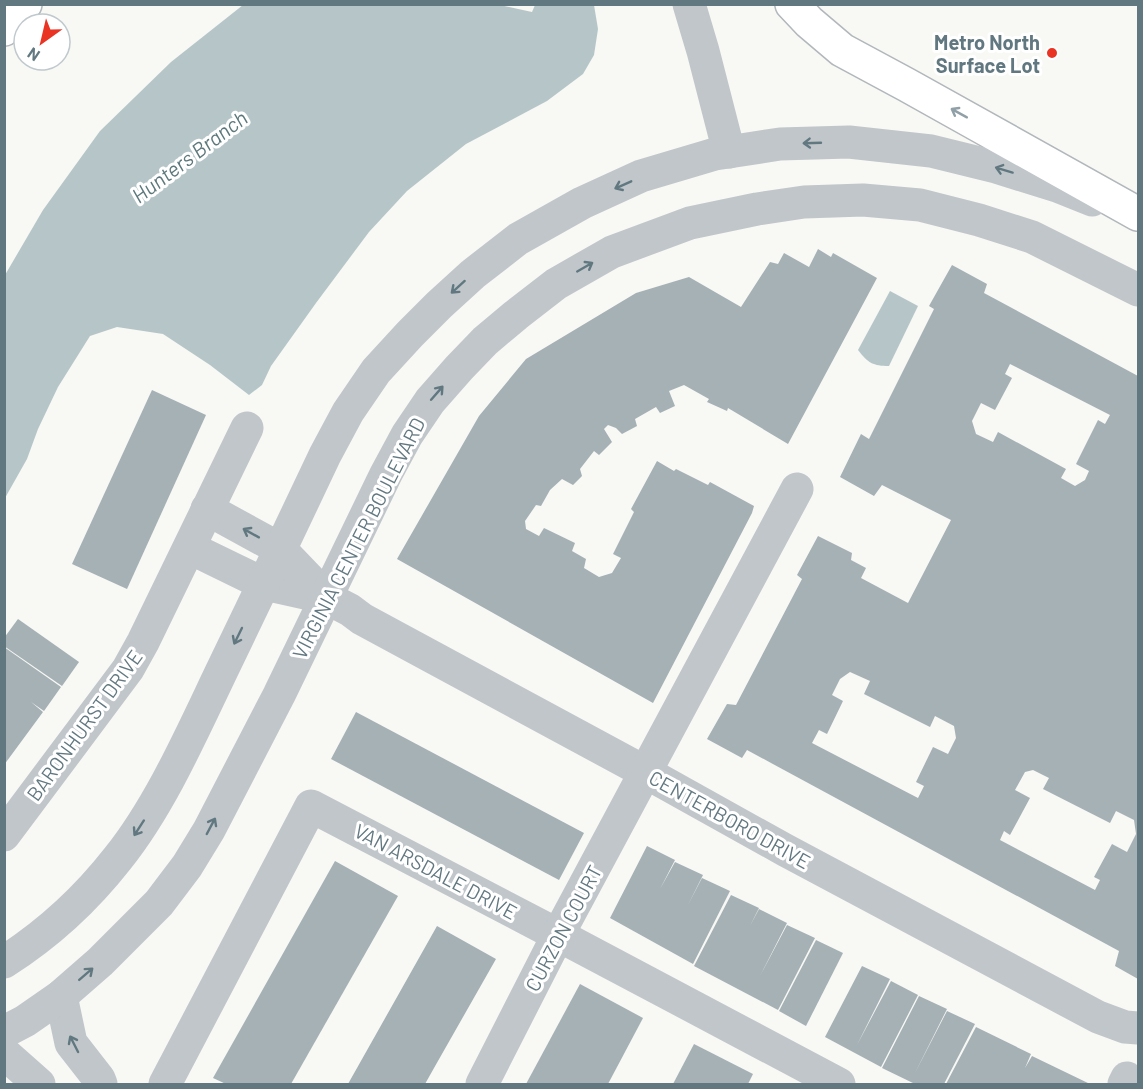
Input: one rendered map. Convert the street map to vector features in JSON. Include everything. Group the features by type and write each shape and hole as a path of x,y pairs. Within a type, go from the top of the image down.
{"main road":[{"path":"4,29 25,4"},
{"path":"792,4 842,50 1138,216"}],"street":[{"path":"689,4 729,152"},
{"path":"4,962 65,916 94,888 126,848 160,794 186,746 326,455 348,412 376,371 424,319 472,274 518,239 582,203 641,176 715,154 780,144 849,142 931,151 996,167 1057,186 1138,216"},
{"name":"VIRGINIA CENTER BOULEVARD","path":"4,1032 25,1021 61,996 100,962 159,903 188,866 215,819 407,435 430,401 472,354 556,284 612,252 690,223 804,202 863,200 920,206 979,220 1032,237 1136,282"},
{"name":"BARONHURST DRIVE","path":"4,835 128,669 190,548 247,428"},
{"name":"CURZON COURT","path":"482,1084 558,935 797,489"},
{"path":"207,509 280,549 327,598"},
{"path":"190,548 264,584 327,598"},
{"name":"CENTERBORO DRIVE","path":"327,598 785,850 1098,1017 1125,1027 1138,1028"},
{"name":"VAN ARSDALE DRIVE","path":"165,1084 311,806 558,935 802,1076 839,1084"},
{"path":"61,996 71,1043 101,1084"},
{"path":"4,1053 39,1084"}],"water":[{"name":"Hunters Branch","path":"243,5 500,5 532,12 535,5 594,5 598,29 594,55 583,74 547,101 466,144 407,191 369,232 271,366 262,385 249,395 210,365 163,334 117,327 90,336 58,387 27,459 5,498 5,275 43,210 100,131 171,62"},
{"path":"890,291 918,306 889,366 871,363 858,350"}],"building":[{"path":"818,249 831,257 833,253 877,278 788,444 728,408 727,411 707,402 709,399 684,385 669,391 675,406 660,413 656,407 635,419 637,426 622,434 616,428 608,425 604,429 612,442 599,455 594,451 580,469 582,476 573,485 562,479 550,490 541,506 536,505 525,521 526,529 539,536 544,528 575,543 572,551 586,559 584,568 599,577 612,573 621,558 613,554 634,512 631,509 657,461 674,471 676,469 708,485 710,482 754,506 653,703 397,559 479,416 526,359 636,293 689,277 741,307 770,262 778,264 784,253 809,267"},
{"path":"952,265 987,284 984,293 1138,376 1138,979 1115,966 1119,951 747,750 742,758 707,739 727,704 736,705 802,579 797,575 818,536 852,553 851,560 866,568 861,578 908,603 951,520 882,485 874,496 840,477 861,434 869,439 934,309 929,306","holes":["1010,364 1110,415 1105,424 1098,420 1076,464 1089,471 1085,480 1075,486 1061,478 1066,469 998,432 993,442 976,434 972,421 981,403 995,410 1012,378 1005,374","850,672 870,681 864,694 930,727 935,716 954,726 956,738 948,754 933,747 916,782 924,786 918,798 812,743 819,730 827,734 843,701 832,695 840,679","1033,770 1049,778 1043,789 1110,823 1116,811 1134,820 1136,834 1127,852 1112,844 1094,877 1100,880 1095,890 1000,840 1004,831 1010,835 1030,798 1015,790 1025,772"]},
{"path":"152,390 206,415 127,589 72,564"},
{"path":"18,619 79,662 62,686 4,646 4,638"},
{"path":"4,647 61,687 44,711 31,702 43,712 4,765"},
{"path":"356,712 584,833 559,880 331,759"},
{"path":"647,846 675,860 660,889 675,862 703,875 688,905 702,878 730,891 693,964 610,918"},
{"path":"335,861 398,896 291,1084 226,1084 213,1078"},
{"path":"731,895 759,908 750,926 759,909 787,923 760,976 787,925 815,938 778,1010 694,966"},
{"path":"437,926 496,959 425,1084 348,1084"},
{"path":"816,940 843,953 806,1026 779,1011"},
{"path":"862,966 890,979 857,1045 891,981 918,995 881,1067 825,1037"},
{"path":"580,984 643,1018 608,1084 526,1084"},
{"path":"919,996 947,1009 915,1073 947,1011 975,1024 944,1084 915,1084 882,1068"},
{"path":"976,1027 1031,1054 1025,1068 1032,1056 1090,1084 946,1084"},
{"path":"694,1044 753,1074 748,1084 673,1084"}],"place":[{"name":"Metro North Surface Lot","path":"1052,53"}]}
